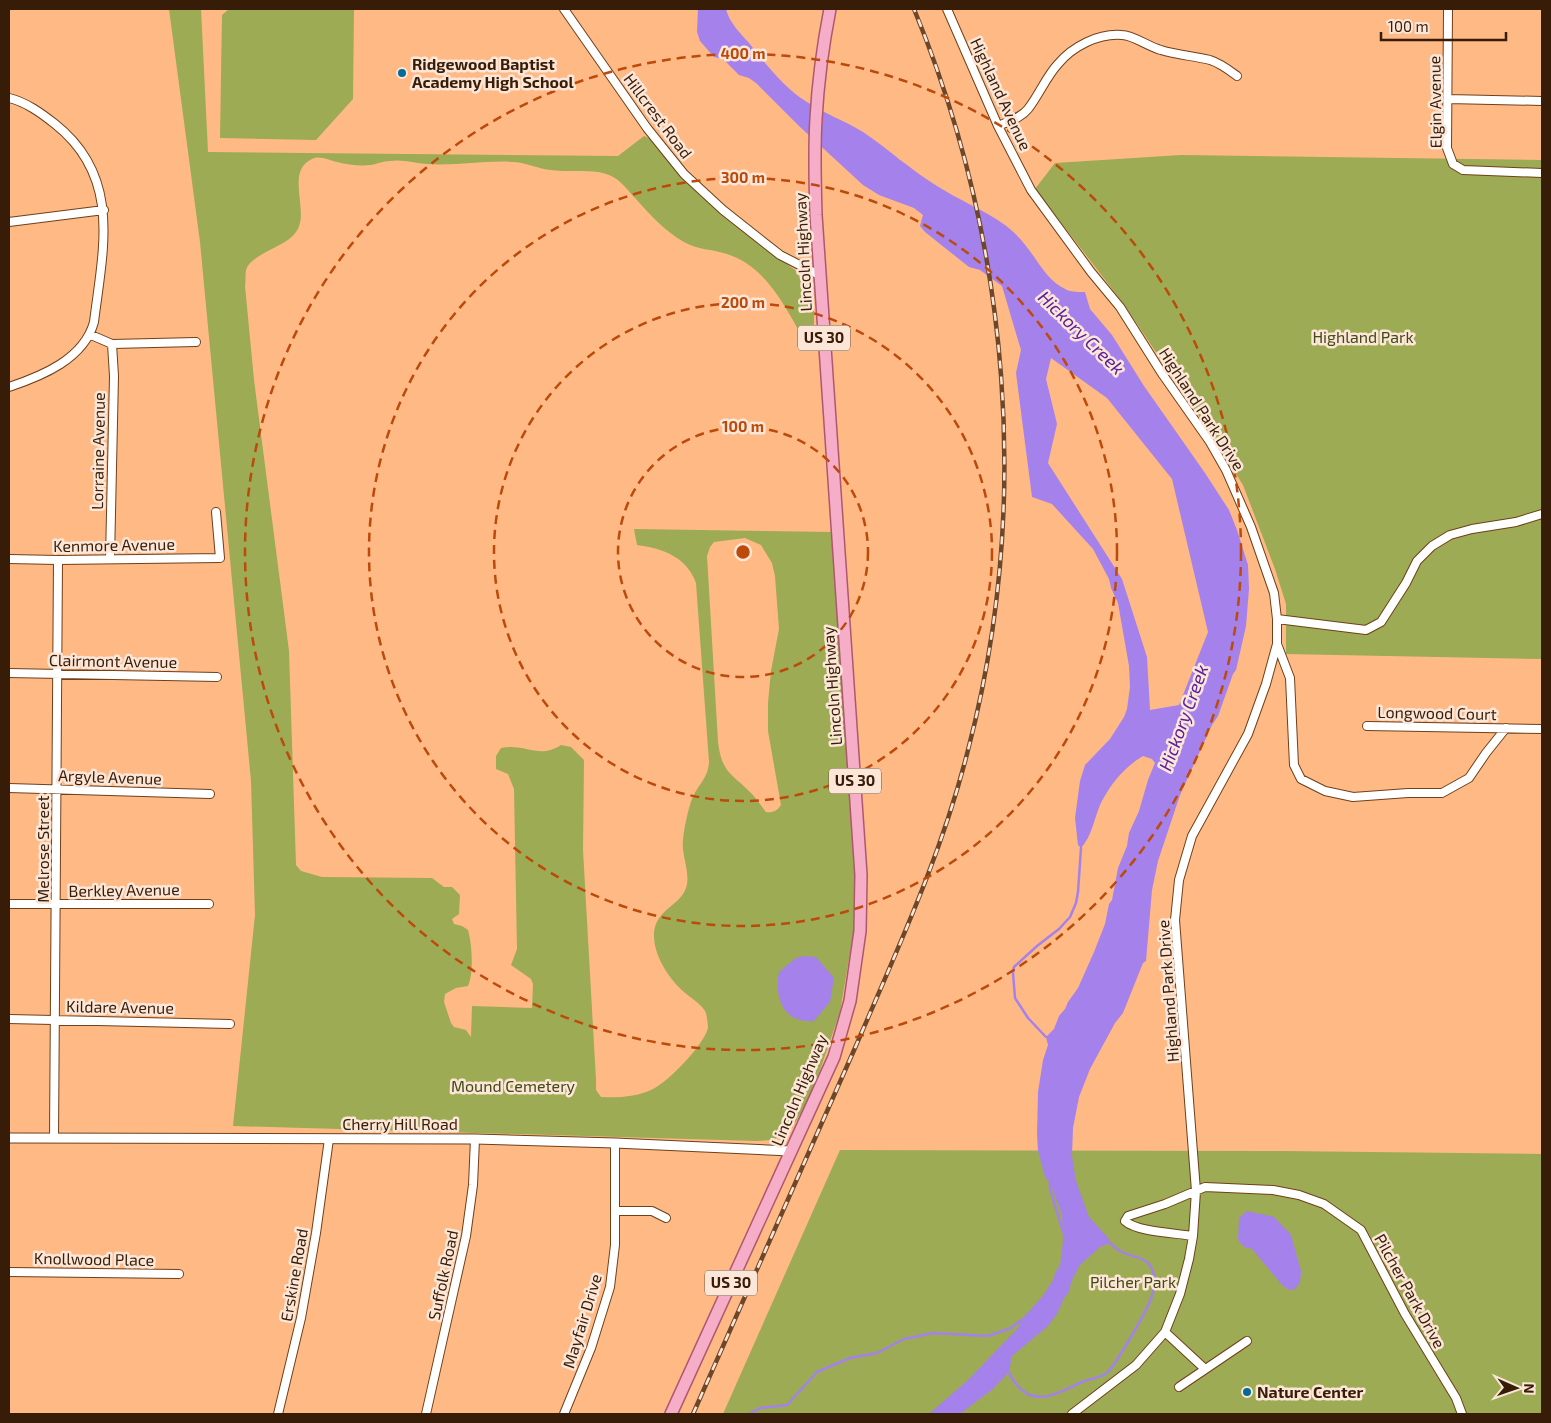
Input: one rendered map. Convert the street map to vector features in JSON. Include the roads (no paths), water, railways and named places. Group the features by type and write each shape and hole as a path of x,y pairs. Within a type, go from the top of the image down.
{"main road":[{"name":"Lincoln Highway","path":"671,1414 834,1057 850,1001 860,931 861,875 819,275 815,169 817,100 830,9"}],"street":[{"name":"Hillcrest Road","path":"564,9 647,128 684,174 723,210 780,255 819,275"},
{"name":"Highland Avenue","path":"947,9 998,126 1031,190"},
{"name":"Elgin Avenue","path":"1448,9 1447,148 1454,164 1463,170 1542,173"},
{"path":"998,126 1028,110 1058,64 1071,52 1092,39 1110,35 1124,34 1158,50 1181,56 1211,60 1237,76"},
{"path":"9,98 39,111 63,130 84,154 97,180 104,210 105,230 91,336 62,364 38,378 9,387"},
{"path":"1448,99 1542,101"},
{"name":"Highland Park Drive","path":"1031,190 1092,272 1120,306 1210,442 1232,481 1251,527 1274,593 1277,619 1276,644 1266,684 1248,734 1192,836 1179,880 1175,920 1196,1190 1193,1236 1180,1294 1165,1332 1136,1365 1072,1414"},
{"path":"9,222 104,210"},
{"path":"91,336 112,344 196,342"},
{"name":"Lorraine Avenue","path":"110,559 114,376 112,344"},
{"name":"Kenmore Avenue","path":"9,559 220,558 216,512"},
{"path":"1277,619 1366,630 1380,622 1406,583 1417,561 1432,546 1450,535 1472,529 1516,522 1542,514"},
{"name":"Melrose Street","path":"54,1138 58,560"},
{"path":"1276,644 1290,678 1294,765 1301,779 1325,791 1353,797 1408,793 1442,793 1469,778 1506,728"},
{"name":"Clairmont Avenue","path":"9,673 216,677"},
{"name":"Longwood Court","path":"1367,726 1542,729"},
{"name":"Argyle Avenue","path":"9,788 210,794"},
{"name":"Berkley Avenue","path":"9,904 209,904"},
{"name":"Kildare Avenue","path":"9,1019 230,1024"},
{"name":"Cherry Hill Road","path":"9,1138 475,1139 791,1151"},
{"name":"Erskine Road","path":"278,1414 301,1318 316,1233 328,1139"},
{"name":"Suffolk Road","path":"426,1414 466,1236 473,1185 475,1139"},
{"name":"Mayfair Drive","path":"564,1414 591,1348 610,1287 615,1245 615,1143"},
{"name":"Pilcher Park Drive","path":"1193,1236 1148,1229 1128,1224 1125,1221 1128,1216 1166,1204 1205,1187 1273,1190 1300,1195 1324,1204 1361,1230 1405,1314 1456,1398 1462,1414"},
{"path":"615,1211 652,1211 666,1218"},
{"name":"Knollwood Place","path":"9,1272 179,1274"},
{"path":"1165,1332 1205,1369"},
{"path":"1179,1387 1247,1341"}],"water":[{"path":"698,9 726,9 732,23 775,75 798,96 863,132 927,180 1005,225 1021,240 1054,282 1067,290 1085,292 1090,309 1112,335 1144,386 1229,510 1248,565 1249,589 1246,626 1236,670 1218,716 1212,725 1180,795 1158,861 1152,890 1146,961 1143,963 1123,1013 1115,1023 1090,1069 1079,1097 1073,1128 1072,1156 1076,1181 1089,1217 1109,1239 1110,1243 1100,1247 1080,1265 1057,1314 1048,1326 1012,1356 1009,1372 993,1389 960,1414 929,1414 968,1380 1018,1328 1021,1320 1042,1297 1060,1266 1063,1240 1062,1215 1050,1183 1045,1177 1038,1151 1037,1135 1038,1092 1043,1060 1048,1045 1046,1037 1054,1029 1059,1016 1078,988 1094,952 1105,924 1118,868 1127,846 1129,833 1139,811 1155,763 1152,759 1143,756 1136,760 1118,778 1104,798 1090,833 1081,848 1078,845 1075,818 1080,781 1085,765 1110,739 1124,717 1130,687 1129,666 1118,603 1109,579 1093,549 1052,504 1032,497 1016,373 1021,350 1002,286 980,270 969,267 925,232 920,226 923,215 914,208 879,195 863,185 756,83 749,78 739,75 723,59 714,57 700,41 697,32","holes":["1051,358 1107,398 1172,479 1208,632 1179,705 1150,710 1147,657 1122,579 1048,463 1057,424 1046,379"]},
{"path":"804,956 816,957 834,978 830,1002 814,1021 803,1021 788,1013 783,1007 778,991 779,972 796,958"},
{"path":"1247,1211 1274,1217 1291,1235 1301,1271 1300,1283 1295,1289 1289,1290 1282,1285 1252,1249 1244,1247 1238,1240 1239,1218"}],"waterway":[{"path":"1046,1037 1028,1018 1015,998 1014,967 1059,929 1070,917 1078,892 1081,848"},
{"name":"Hickory Creek","path":"1050,1180 1050,1189 1063,1232"},
{"path":"1009,1372 1014,1382 1022,1390 1029,1395 1044,1397 1101,1376 1111,1368 1147,1307 1153,1292 1154,1282 1152,1268 1146,1261 1125,1254 1110,1243"},
{"path":"749,1414 760,1408 787,1405 817,1372 850,1358 877,1353 904,1339 933,1333 988,1336 1011,1328 1021,1320"}],"railway":[{"path":"693,1414 918,901 957,789 968,750 988,657 1000,564 1004,469 1001,375 990,281 972,189 947,98 914,9"}],"place":[{"name":"Ridgewood Baptist Academy High School","path":"402,73"},
{"name":"Nature Center","path":"1247,1392"}],"park label":[{"name":"Highland Park","path":"1363,337"},
{"name":"Mound Cemetery","path":"513,1086"},
{"name":"Pilcher Park","path":"1133,1282"}]}
